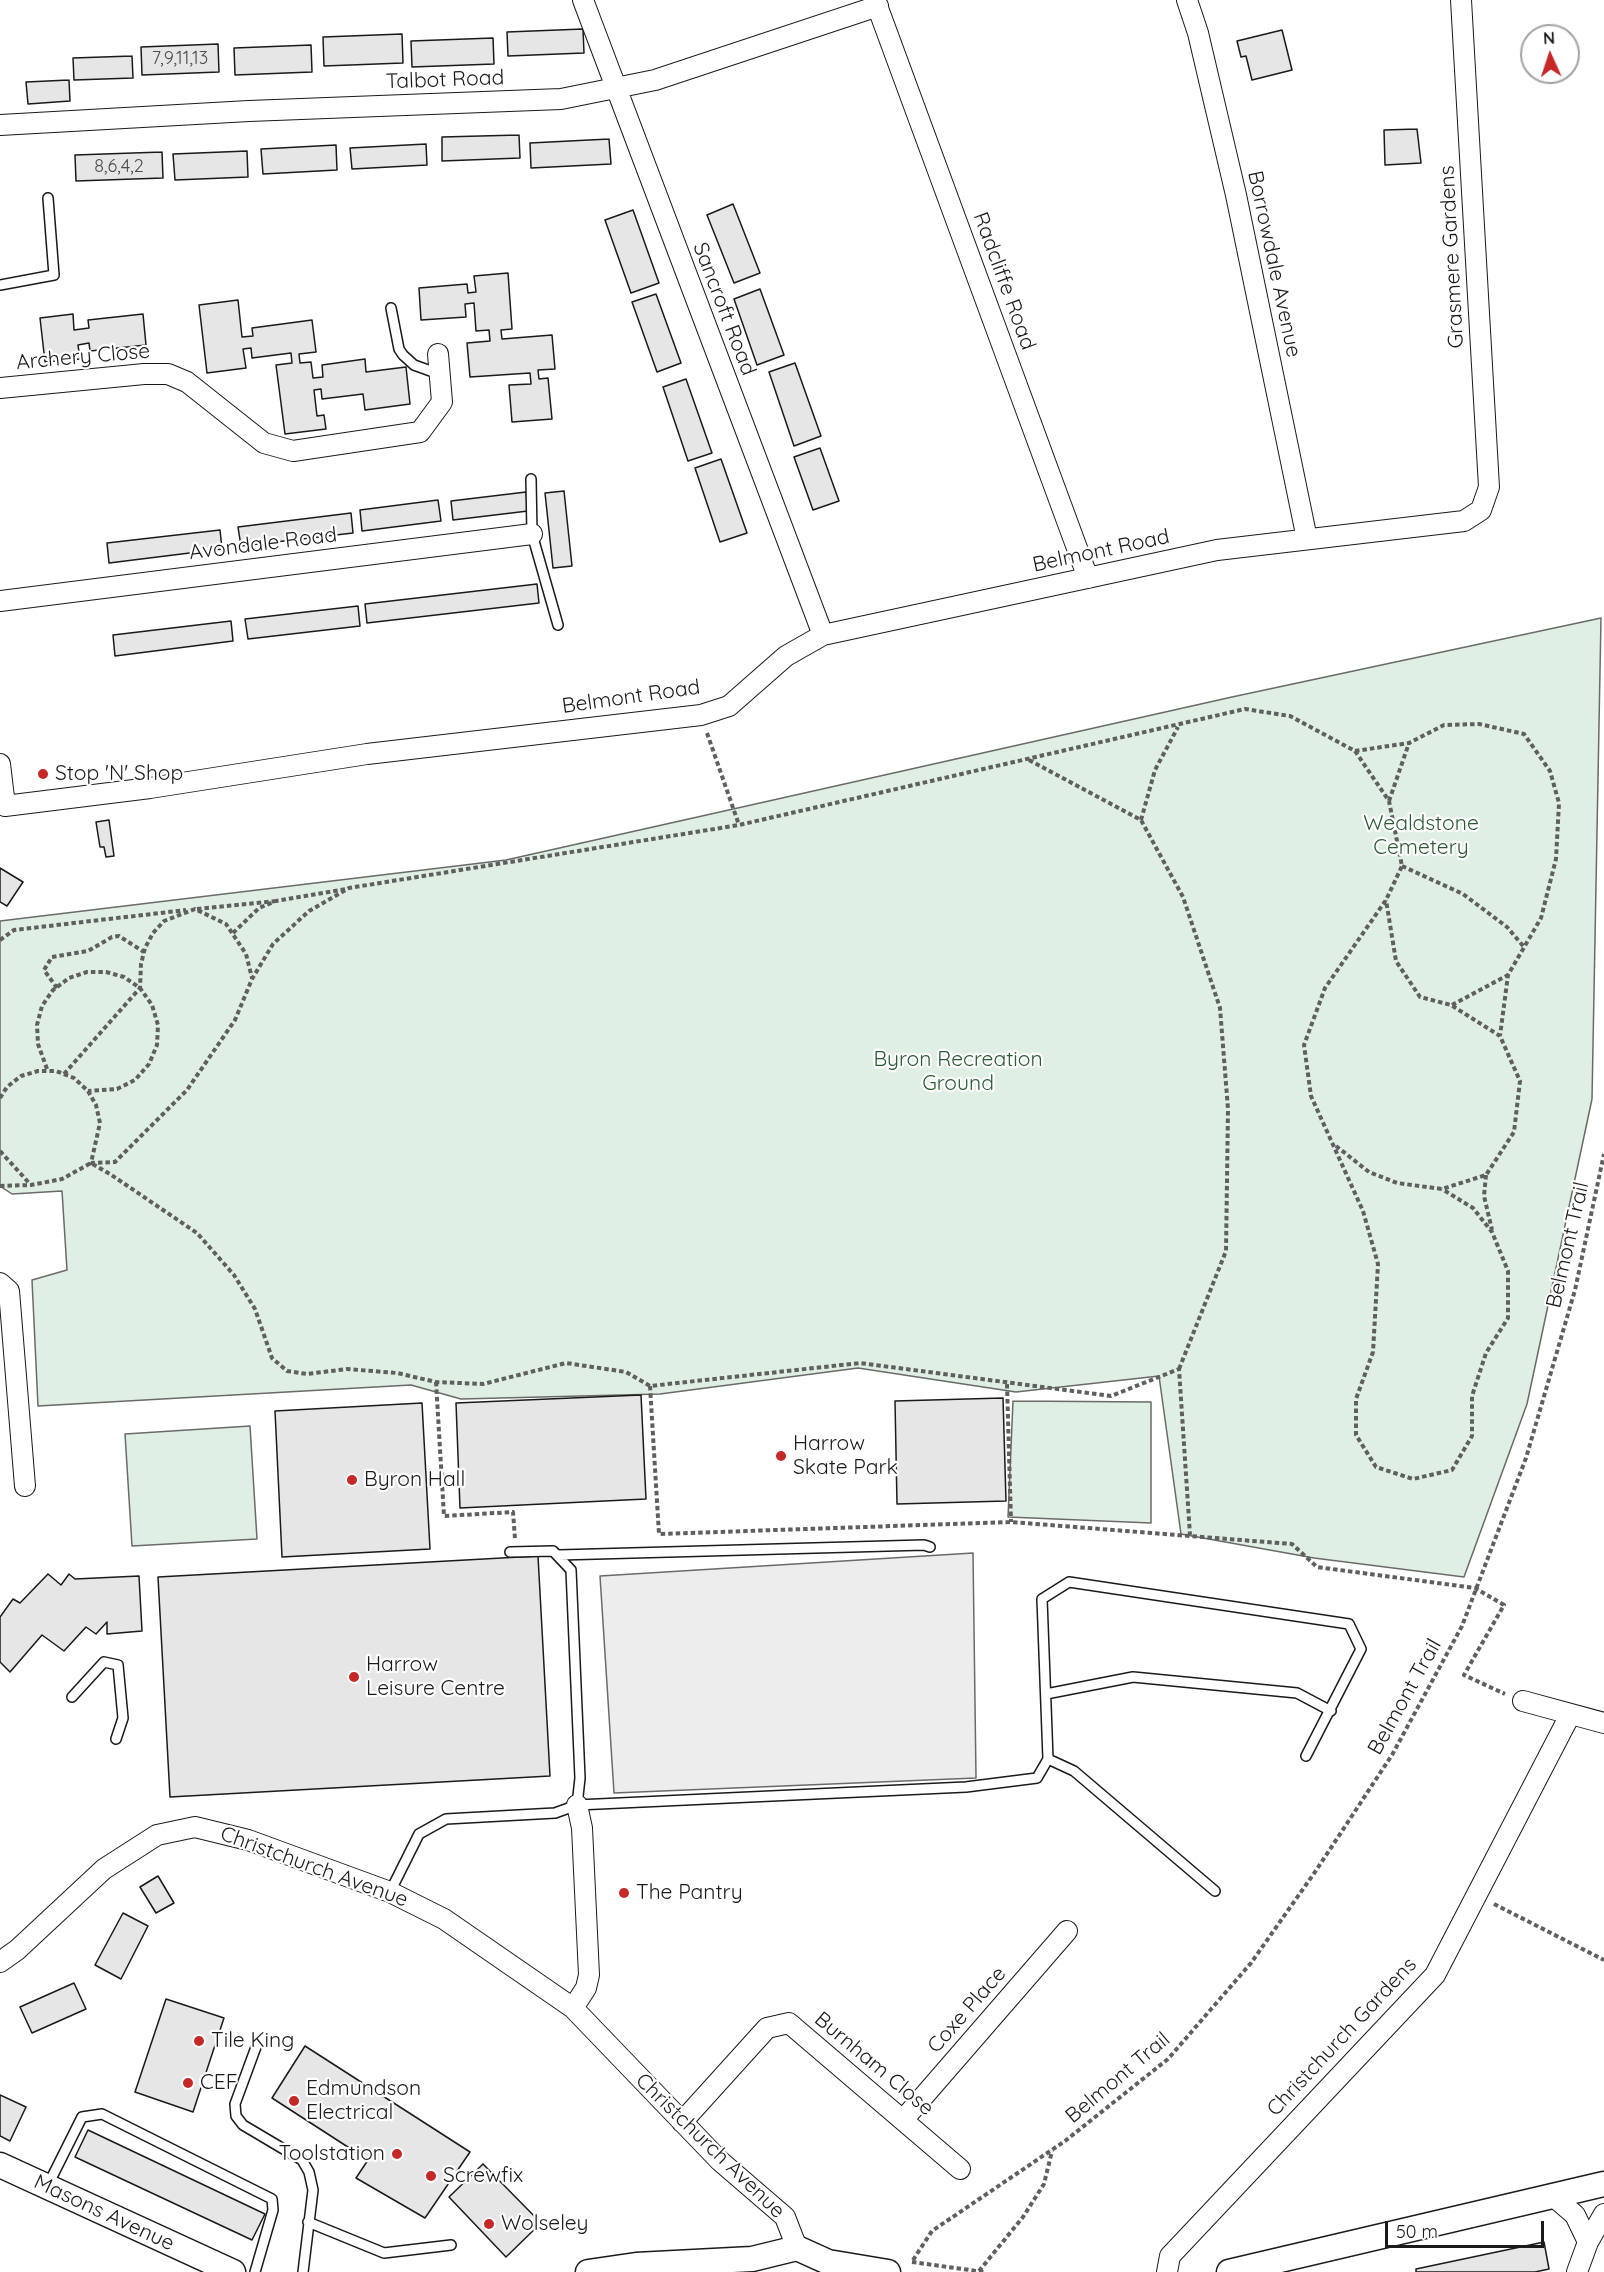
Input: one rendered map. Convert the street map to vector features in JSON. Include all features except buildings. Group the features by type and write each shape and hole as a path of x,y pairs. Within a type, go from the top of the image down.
{"street":[{"name":"Sancroft Road","path":"583,0 614,89 823,635"},
{"name":"Borrowdale Avenue","path":"1187,0 1198,33 1236,195 1306,539"},
{"name":"Grasmere Gardens","path":"1461,0 1489,487 1481,510"},
{"name":"Talbot Road","path":"0,125 249,111 561,99 655,80 876,3"},
{"name":"Radcliffe Road","path":"876,3 1088,578"},
{"name":"Archery Close","path":"0,388 144,374 168,374 187,382 264,443 293,451 420,432 442,402 438,354"},
{"name":"Belmont Road","path":"3,809 368,754 701,715 729,706 786,656 823,635 1217,550 1464,521 1481,510"},
{"name":"Avondale Road","path":"0,601 532,534"},
{"path":"0,764 3,809"},
{"path":"0,1283 9,1291 25,1486"},
{"path":"1522,1701 1604,1724"},
{"name":"Christchurch Gardens","path":"1167,2272 1170,2256 1435,1975 1570,1715"},
{"path":"573,2008 586,1988 589,1975 582,1828 578,1805"},
{"name":"Christchurch Avenue","path":"0,1962 17,1950 104,1869 157,1835 179,1829 209,1828 232,1834 390,1892 444,1919 573,2008 720,2161 785,2217 796,2248"},
{"name":"Coxe Place","path":"903,2120 1067,1931"},
{"name":"Burnham Close","path":"682,2122 767,2028 789,2023 960,2169"},
{"name":"Masons Avenue","path":"0,2165 202,2267 233,2272"},
{"path":"1229,2272 1604,2184"},
{"path":"1553,2196 1575,2215 1588,2242"},
{"path":"1577,2272 1588,2242 1604,2214"},
{"path":"588,2272 636,2265 752,2259 796,2248 828,2262 899,2269"}],"lane":[{"path":"0,285 54,275 48,198"},
{"path":"391,308 399,349 403,355 414,365 441,375"},
{"path":"531,479 532,534 558,625"},
{"path":"559,1556 924,1545 930,1547"},
{"path":"512,1552 553,1551 571,1570 580,1767 578,1805"},
{"path":"390,1892 419,1834 446,1819 555,1813 578,1805 966,1787 1037,1778 1048,1760 1042,1599 1070,1582 1349,1624 1361,1649 1306,1756"},
{"path":"72,1697 104,1662 118,1665 123,1718 116,1739"},
{"path":"1046,1694 1133,1677 1297,1693 1331,1711"},
{"path":"1048,1760 1074,1771 1215,1891"},
{"path":"256,2047 237,2095 236,2116 243,2125 302,2160 309,2172 313,2190 303,2272"},
{"path":"47,2187 82,2117 102,2114 272,2199 273,2210 255,2272"},
{"path":"309,2222 384,2253 451,2245"}],"path":[{"path":"0,940 14,930 276,901 739,825 1245,710 1290,716 1355,751 1389,801 1402,866 1386,900 1325,988 1304,1045 1311,1096 1322,1123 1336,1145 1363,1210 1378,1264 1373,1352 1356,1400 1356,1435 1376,1467 1413,1479 1452,1470 1472,1436 1472,1396 1486,1353 1508,1318 1508,1271 1492,1232 1484,1196 1486,1175 1514,1132 1520,1081 1500,1036 1508,975 1541,918 1556,859 1559,803 1550,771 1524,734 1479,724 1444,725 1409,743 1355,751"},
{"path":"701,715 739,825"},
{"path":"1141,820 1155,770 1179,726"},
{"path":"1389,801 1409,743"},
{"path":"1029,759 1141,820 1183,897 1220,1008 1228,1109 1226,1251 1179,1369 1190,1535"},
{"path":"1402,866 1463,894 1507,927 1524,947"},
{"path":"0,1186 30,1185 62,1179 91,1163 115,1162 187,1090 235,1020 252,979 273,944 309,911 349,888"},
{"path":"1386,900 1396,960 1420,998 1451,1005 1500,1036"},
{"path":"233,933 259,908 276,901"},
{"path":"64,1074 140,988 144,952 153,933 164,921 195,909 226,924 246,954 252,979"},
{"path":"57,988 44,970 52,957 88,951 112,937 119,936 144,952"},
{"path":"47,1069 38,1044 37,1025 42,1006 57,988 69,978 87,972 106,972 124,977 140,988 152,1005 158,1025 157,1045 149,1064 135,1080 117,1089 88,1091"},
{"path":"1451,1005 1508,975"},
{"path":"0,1097 7,1087 21,1076 47,1069 74,1078 88,1091 96,1105 100,1123 91,1163"},
{"path":"1336,1145 1369,1172 1397,1183 1442,1189 1473,1208 1492,1232"},
{"path":"0,1151 30,1185"},
{"name":"Belmont Trail","path":"913,2260 932,2231 1052,2150 1168,2060 1251,1963 1315,1872 1392,1755 1462,1626 1527,1458 1575,1290 1604,1154"},
{"path":"91,1163 197,1233 234,1275 255,1309 272,1358 287,1371 307,1374 347,1369 398,1373 436,1382 483,1384 566,1363 626,1372 650,1386 860,1363 1112,1396 1179,1369"},
{"path":"1442,1189 1486,1175"},
{"path":"436,1382 444,1516 513,1512 512,1552"},
{"path":"1007,1384 1011,1522"},
{"path":"650,1386 659,1534 1011,1522 1081,1530 1190,1535 1292,1544 1317,1567 1475,1588 1504,1605 1464,1675 1522,1701"},
{"path":"1477,1895 1604,1960"},
{"path":"899,2269 913,2260 982,2272 1023,2217 1044,2184 1052,2150"}],"green space":[{"name":"Byron Recreation Ground","path":"1601,618 1592,1099 1527,1404 1464,1577 1314,1558 1181,1534 1159,1376 1016,1392 858,1368 660,1394 461,1399 411,1385 38,1406 32,1280 67,1270 62,1191 12,1194 0,1186 0,921 506,860 1232,697"},
{"path":"1013,1401 1151,1402 1151,1523 1008,1517"},
{"path":"250,1426 257,1539 132,1546 125,1434"}],"shaded area":[{"path":"973,1553 976,1778 614,1793 600,1576"}],"place":[{"name":"Stop 'N' Shop","path":"43,774"},
{"name":"Harrow Skate Park","path":"781,1456"},
{"name":"Byron Hall","path":"352,1480"},
{"name":"Harrow Leisure Centre","path":"354,1677"},
{"name":"The Pantry","path":"624,1893"},
{"name":"Tile King","path":"199,2041"},
{"name":"CEF","path":"188,2083"},
{"name":"Edmundson Electrical","path":"294,2101"},
{"name":"Toolstation","path":"397,2154"},
{"name":"Screwfix","path":"431,2176"},
{"name":"Wolseley","path":"489,2224"}],"park label":[{"name":"Wealdstone Cemetery","path":"1421,836"}]}
